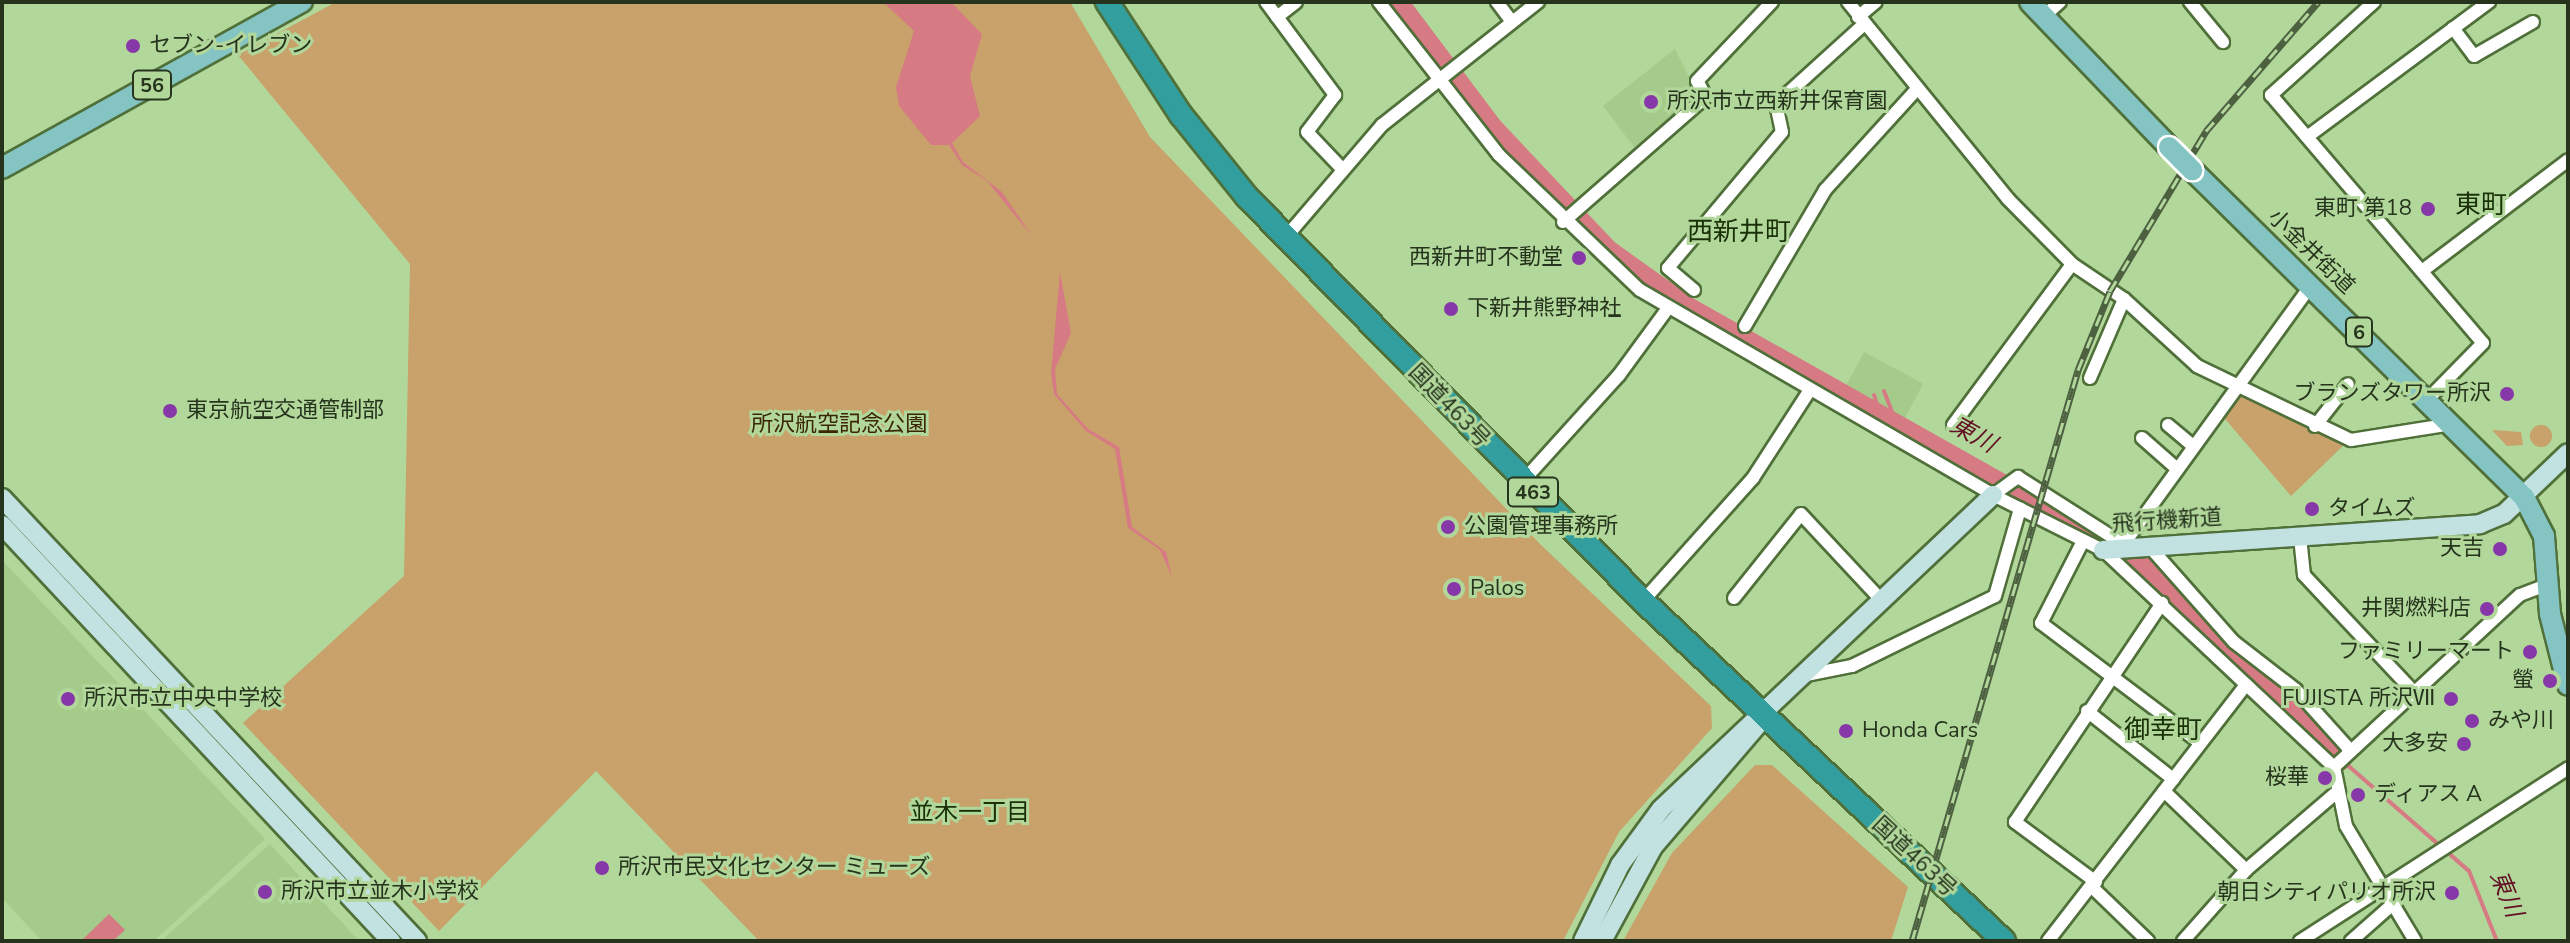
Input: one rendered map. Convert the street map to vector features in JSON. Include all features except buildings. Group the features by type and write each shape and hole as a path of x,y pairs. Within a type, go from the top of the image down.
{"highway":[{"name":"国道463号","path":"1107,2 1209,153 1286,237 1522,482 1643,601 1763,718 2004,941"}],"main road":[{"name":"56","path":"3,165 302,2"},
{"name":"小金井街道","path":"2036,10 2192,170 2428,399 2524,497 2544,536 2546,585 2568,685"}],"street":[{"path":"1266,2 1335,95 1307,132 1343,170"},
{"path":"1277,17 1296,2"},
{"name":"飛行機新道","path":"1379,2 1565,220 1668,308 2082,543 2116,549 2480,524 2524,497 2568,455"},
{"path":"1497,2 1512,22"},
{"path":"1286,237 1382,125 1538,2"},
{"path":"1565,220 1706,97 1697,81 1772,2"},
{"path":"1848,2 1860,21 1917,89 2072,264 2124,299 2197,366 2315,426 2351,440 2453,424"},
{"path":"1694,290 1668,268 1782,132 1776,104 1876,2"},
{"path":"2036,10 2060,2"},
{"path":"2190,2 2223,42"},
{"path":"2374,2 2271,95 2483,343 2428,399"},
{"path":"2307,137 2489,2"},
{"path":"2453,28 2474,56 2533,22"},
{"path":"1745,326 1825,190 1917,89"},
{"path":"2422,271 2568,160"},
{"path":"1953,425 2072,264"},
{"path":"2116,549 2311,285"},
{"path":"2090,378 2124,299"},
{"path":"1522,482 1619,375 1668,308"},
{"path":"2315,426 2348,384"},
{"path":"1643,601 1753,478 1810,390"},
{"path":"2168,425 2192,445"},
{"path":"2142,438 2176,468"},
{"path":"1583,941 1620,865 1661,809 1737,733 1763,718 2008,479 2018,477 2116,549 2162,603 2246,685 2342,760"},
{"path":"2,498 417,941"},
{"path":"1806,675 1852,666 1995,596 2020,509"},
{"path":"1734,598 1801,514 1883,602"},
{"path":"2,525 391,941"},
{"path":"2300,537 2304,575 2415,693"},
{"path":"2082,543 2040,621 2200,743"},
{"path":"2149,546 2234,642 2296,690 2342,760"},
{"path":"2415,941 2346,826 2337,792 2342,760 2520,595 2546,585"},
{"path":"2148,941 2094,884 2015,822 2162,603"},
{"path":"2048,941 2246,685"},
{"path":"2087,711 2173,779"},
{"path":"1602,941 1653,847 1749,744 1763,718"},
{"path":"2300,941 2383,884 2568,768"},
{"path":"2164,791 2246,870"},
{"path":"2183,941 2246,870 2337,792"},
{"path":"2351,941 2394,903"}],"shaded area":[{"path":"883,2 951,2 982,34 970,76 980,116 952,143 963,162 1002,192 1032,236 987,181 962,165 949,145 931,145 899,106 896,87 914,31"},
{"name":"所沢市立西新井保育園","path":"1675,49 1699,97 1637,151 1603,106"},
{"path":"1060,272 1071,333 1055,369 1057,394 1088,429 1119,447 1132,527 1166,552 1172,577 1160,550 1128,528 1115,449 1086,431 1054,394 1051,374"},
{"path":"1864,352 1923,383 1905,418 1846,386"},
{"name":"所沢市立中央中学校","path":"2,560 265,839 154,941 42,941 2,898"},
{"name":"所沢市立並木小学校","path":"270,844 359,941 161,941"},
{"path":"109,914 125,930 113,941 81,941"}],"green space":[{"name":"所沢航空記念公園","path":"336,2 1070,2 1150,137 1540,544 1711,706 1712,728 1619,832 1563,941 759,941 596,771 439,931 243,723 404,576 410,264 238,55"},
{"path":"2234,390 2302,425 2346,443 2291,496 2220,413"},
{"path":"2541,425 2549,428 2552,436 2549,444 2541,447 2533,444 2530,436 2533,428"},
{"path":"2492,430 2521,432 2523,445 2507,446"},
{"path":"1755,765 1772,765 1908,887 1891,941 1623,941 1672,853"}],"waterway":[{"name":"東川","path":"1397,2 1492,128 1608,251 1688,308 2141,563 2283,693 2341,759"},
{"path":"1884,391 1897,425"},
{"path":"1874,395 1881,416"},
{"name":"東川","path":"2344,762 2469,871 2497,941"}],"railway":[{"path":"1912,941 2078,370 2110,291 2206,131 2318,2"}],"place":[{"name":"セブン-イレブン","path":"133,46"},
{"name":"所沢市立西新井保育園","path":"1651,102"},
{"name":"東町 第18","path":"2428,209"},
{"name":"西新井町不動堂","path":"1579,258"},
{"name":"下新井熊野神社","path":"1451,309"},
{"name":"ブランズタワー所沢","path":"2507,394"},
{"name":"東京航空交通管制部","path":"170,411"},
{"name":"タイムズ","path":"2312,509"},
{"name":"公園管理事務所","path":"1448,527"},
{"name":"天吉","path":"2500,549"},
{"name":"Palos","path":"1454,589"},
{"name":"井関燃料店","path":"2487,609"},
{"name":"ファミリーマート","path":"2530,652"},
{"name":"螢","path":"2550,681"},
{"name":"所沢市立中央中学校","path":"68,699"},
{"name":"FUJISTA 所沢Ⅶ","path":"2451,699"},
{"name":"みや川","path":"2472,721"},
{"name":"Honda Cars","path":"1846,731"},
{"name":"大多安","path":"2464,744"},
{"name":"桜華","path":"2325,778"},
{"name":"ディアス A","path":"2358,795"},
{"name":"所沢市民文化センター ミューズ","path":"602,868"},
{"name":"所沢市立並木小学校","path":"265,892"},
{"name":"朝日シティパリオ所沢","path":"2452,893"}],"district":[{"name":"東町","path":"2481,205"},
{"name":"西新井町","path":"1739,232"},
{"name":"御幸町","path":"2163,730"},
{"name":"並木一丁目","path":"970,813"}]}
